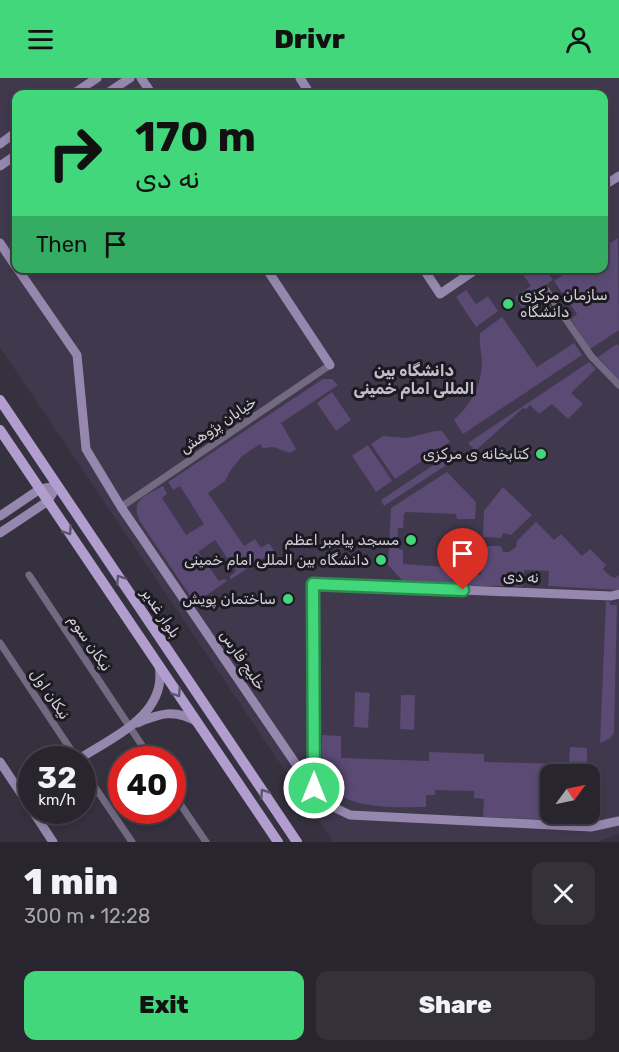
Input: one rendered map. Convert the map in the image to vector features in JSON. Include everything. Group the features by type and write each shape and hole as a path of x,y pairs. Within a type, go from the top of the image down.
{"main road":[{"name":"بلوار غدیر","path":"0,400 297,842"},
{"name":"بلوار غدیر","path":"0,430 278,842"}],"street":[{"path":"79,90 97,78"},
{"path":"112,90 130,78"},
{"name":"خلیج فارس","path":"0,243 12,261"},
{"name":"خلیج فارس","path":"20,273 77,355 86,449 121,507 302,773 327,804 350,815 591,827 619,821"},
{"path":"269,273 330,365"},
{"path":"426,273 440,294 471,273"},
{"path":"546,290 591,356 619,385"},
{"name":"خیابان پژوهش","path":"121,507 330,365"},
{"path":"0,516 40,489 57,486"},
{"path":"0,533 48,501 57,486"},
{"name":"نیکان سوم","path":"29,575 142,746"},
{"name":"نه دی","path":"314,788 313,584 611,596 619,594"},
{"name":"نیکان اول","path":"0,643 69,746"},
{"path":"96,748 129,727 147,711 158,695 159,665"},
{"path":"129,727 170,712 189,717 197,722"},
{"path":"0,762 18,789"},
{"path":"96,789 132,842"},
{"path":"186,813 206,842"},
{"path":"41,824 53,842"}],"shaded area":[{"name":"دانشگاه بین المللی امام خمینی","path":"0,78 619,78 619,834 597,842 333,842 0,347"},
{"path":"618,238 619,330 590,349 571,319 577,314 554,281 566,273 608,273 608,245"},
{"path":"522,273 548,273 553,280 539,289 557,315 552,319 539,297 522,308 515,297 531,286"},
{"path":"466,290 476,304 488,296 498,311 476,327 456,297"},
{"path":"502,317 537,367 574,343 582,355 463,434 454,420 466,407 478,386 482,361 480,333"},
{"path":"617,344 619,346 619,380 598,357"},
{"path":"589,362 596,369 571,393 583,404 568,419 552,404 539,414 530,405 526,409 523,408 475,451 468,443"},
{"path":"323,379 332,379 338,385 281,423 296,449 290,453 273,447 263,448 260,444 242,456 225,481 208,493 244,546 255,539 261,548 269,543 274,551 231,579 229,577 236,571 215,540 198,552 219,581 225,579 227,581 195,603 139,520 138,502 163,486 167,494 162,498 186,535 204,524 180,486 173,490 168,482"},
{"path":"332,392 351,420 336,431 317,403"},
{"path":"442,431 450,442 395,479 371,444 383,436 407,438"},
{"path":"368,445 392,481 376,492 352,456"},
{"path":"456,450 460,456 384,506 381,500"},
{"path":"447,472 476,502 475,519 457,519 456,514 406,512 403,528 398,528 397,542 398,549 403,550 403,564 447,567 448,570 460,571 460,583 402,580 388,565 391,508"},
{"path":"503,487 532,515 511,535 503,533 501,538 483,537 484,511"},
{"path":"536,522 554,540 561,534 582,556 590,549 606,565 603,569 610,576 615,578 619,575 619,590 548,586 549,571 524,570 523,586 469,586 469,575 481,575 483,546 501,546 503,552 509,552 516,547 517,541"},
{"path":"606,601 610,602 610,605 617,605 614,732 611,738 600,743"},
{"path":"355,692 370,693 368,728 354,727"},
{"path":"401,695 415,695 414,730 400,729"},
{"path":"322,735 341,736 341,758 429,761 429,752 484,754 484,762 569,764 540,764 540,819 483,817 484,799 474,798 474,791 435,790 435,795 426,795 426,807 383,807 352,801 339,795 329,786 324,773"},
{"path":"570,747 587,748 587,764 569,764"}],"place":[{"name":"سازمان مرکزی دانشگاه","path":"508,304"},
{"name":"کتابخانه ی مرکزی","path":"541,454"},
{"name":"مسجد پیامبر اعظم","path":"411,540"},
{"name":"دانشگاه بین المللی امام خمینی","path":"381,560"},
{"name":"ساختمان پویش","path":"288,599"}],"district":[{"name":"دانشگاه بین المللی امام خمینی","path":"414,379"}],"route":[{"path":"314,788 313,584 463,590"}]}
